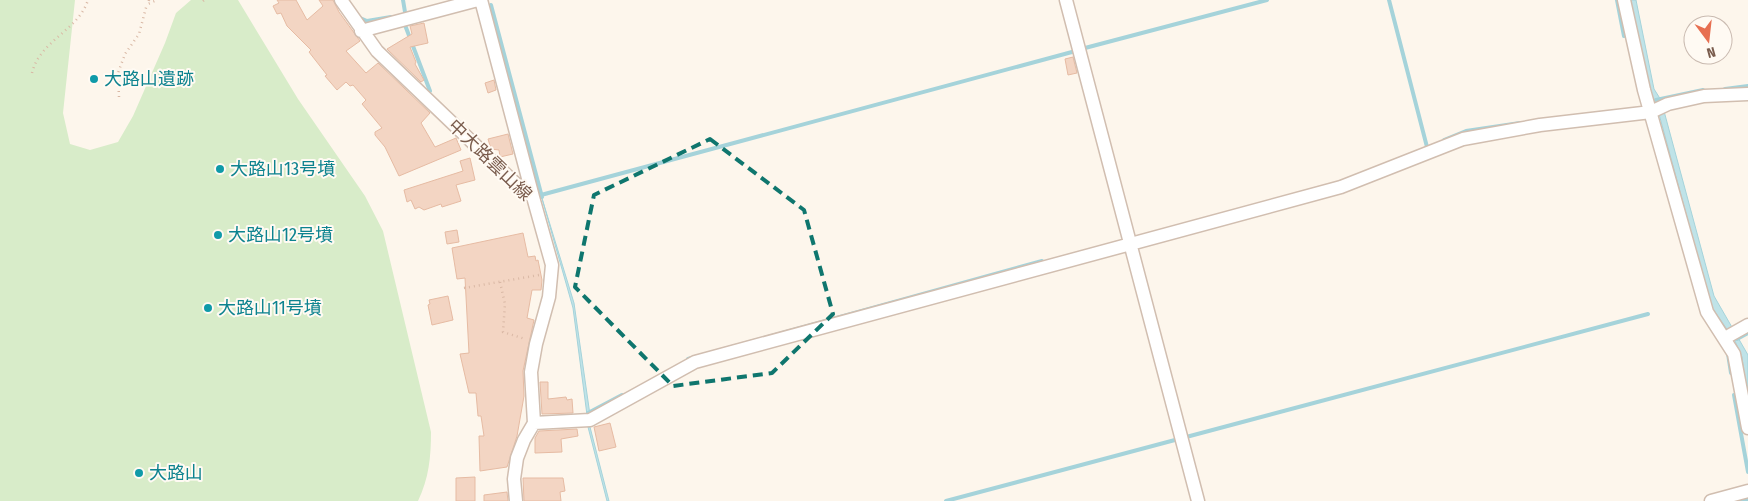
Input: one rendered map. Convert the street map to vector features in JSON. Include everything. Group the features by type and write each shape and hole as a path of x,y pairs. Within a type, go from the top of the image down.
{"street":[{"name":"中大路雲山線","path":"340,0 361,32 391,65 516,184 533,197 552,265 549,297 536,344 531,372 534,423"},
{"path":"361,32 480,0 533,197"},
{"path":"1066,0 1198,501"},
{"path":"1624,0 1651,112 1706,312 1734,354 1748,428"},
{"path":"516,501 514,478 517,458 524,440 534,423 590,420 695,362 1341,188 1463,139 1540,125 1651,112 1668,104 1704,96 1748,94"},
{"path":"1725,338 1748,325"},
{"path":"1711,501 1748,491"}],"path":[{"path":"32,73 34,63 48,44 82,14 88,0"},
{"path":"149,0 148,4 157,0"},
{"path":"119,97 118,74 125,54 139,34 147,4"},
{"path":"464,288 550,273"},
{"path":"500,282 505,304 503,332 517,335 536,344"}],"highlighted area":[{"path":"710,139 804,210 833,314 772,373 673,386 575,287 594,195"}],"green space":[{"path":"0,0 75,0 63,113 70,144 90,150 118,142 133,116 176,13 191,0 238,0 298,99 365,196 383,231 431,432 429,467 418,501 0,501"}],"water":[{"path":"1629,0 1636,0 1654,89 1661,100 1714,296 1748,355 1748,407 1742,357 1735,341 1711,306 1659,114 1648,88"},
{"path":"541,195 574,303 590,415 587,415 573,308"},
{"path":"588,427 590,427 609,501 607,501"}],"building":[{"path":"277,0 296,0 307,20 323,6 319,0 333,0 339,12 360,41 346,51 366,73 378,63 430,113 421,123 435,147 456,138 461,150 399,176 385,147 375,135 375,132 382,128 362,104 366,100 353,85 350,86 346,82 337,90 309,52 311,50 287,26 281,13 277,14 273,6 279,3"},
{"path":"424,23 428,43 410,47 416,62 415,64 424,80 421,82 387,49 412,34 410,26"},
{"path":"1073,57 1077,73 1068,75 1065,59"},
{"path":"494,80 496,90 488,93 485,83"},
{"path":"508,134 513,154 500,157 499,150 491,149 488,139"},
{"path":"470,158 475,180 456,185 461,201 442,207 441,204 424,210 419,207 415,209 411,200 407,202 404,190 463,171 460,161"},
{"path":"457,230 459,242 447,244 445,232"},
{"path":"523,233 528,257 535,256 536,261 538,260 542,280 541,290 532,290 527,318 534,320 523,371 524,396 517,436 507,467 480,471 479,436 484,436 481,416 478,416 476,393 469,393 460,354 469,353 465,278 457,279 452,248"},
{"path":"448,296 453,320 432,325 428,305 430,304 429,300"},
{"path":"540,382 548,382 548,399 566,397 567,400 572,399 573,413 542,414"},
{"path":"610,423 616,447 599,451 594,427"},
{"path":"577,429 578,436 561,439 562,452 535,453 535,438 539,431"},
{"path":"475,477 475,501 456,501 456,478"},
{"path":"523,478 563,478 565,491 560,492 561,501 524,501"},
{"path":"507,492 508,501 484,501 484,495"}],"waterway":[{"path":"403,0 405,12"},
{"path":"1085,48 1267,0"},
{"path":"1389,0 1427,147"},
{"path":"1617,0 1624,36"},
{"path":"491,5 542,197"},
{"path":"360,18 367,21 391,17"},
{"path":"405,25 430,91"},
{"path":"541,195 1072,52"},
{"path":"1725,89 1748,86"},
{"path":"1656,100 1703,90"},
{"path":"1444,140 1466,131 1520,123"},
{"path":"688,359 1042,261"},
{"path":"946,501 1648,314"},
{"path":"1737,339 1748,333"},
{"path":"1728,354 1731,373"},
{"path":"588,413 622,395"},
{"path":"1734,395 1748,472"},
{"path":"1741,501 1748,499"}],"place":[{"name":"大路山遺跡","path":"94,79"},
{"name":"大路山13号墳","path":"220,169"},
{"name":"大路山12号墳","path":"218,235"},
{"name":"大路山11号墳","path":"208,308"},
{"name":"大路山","path":"139,473"}]}
